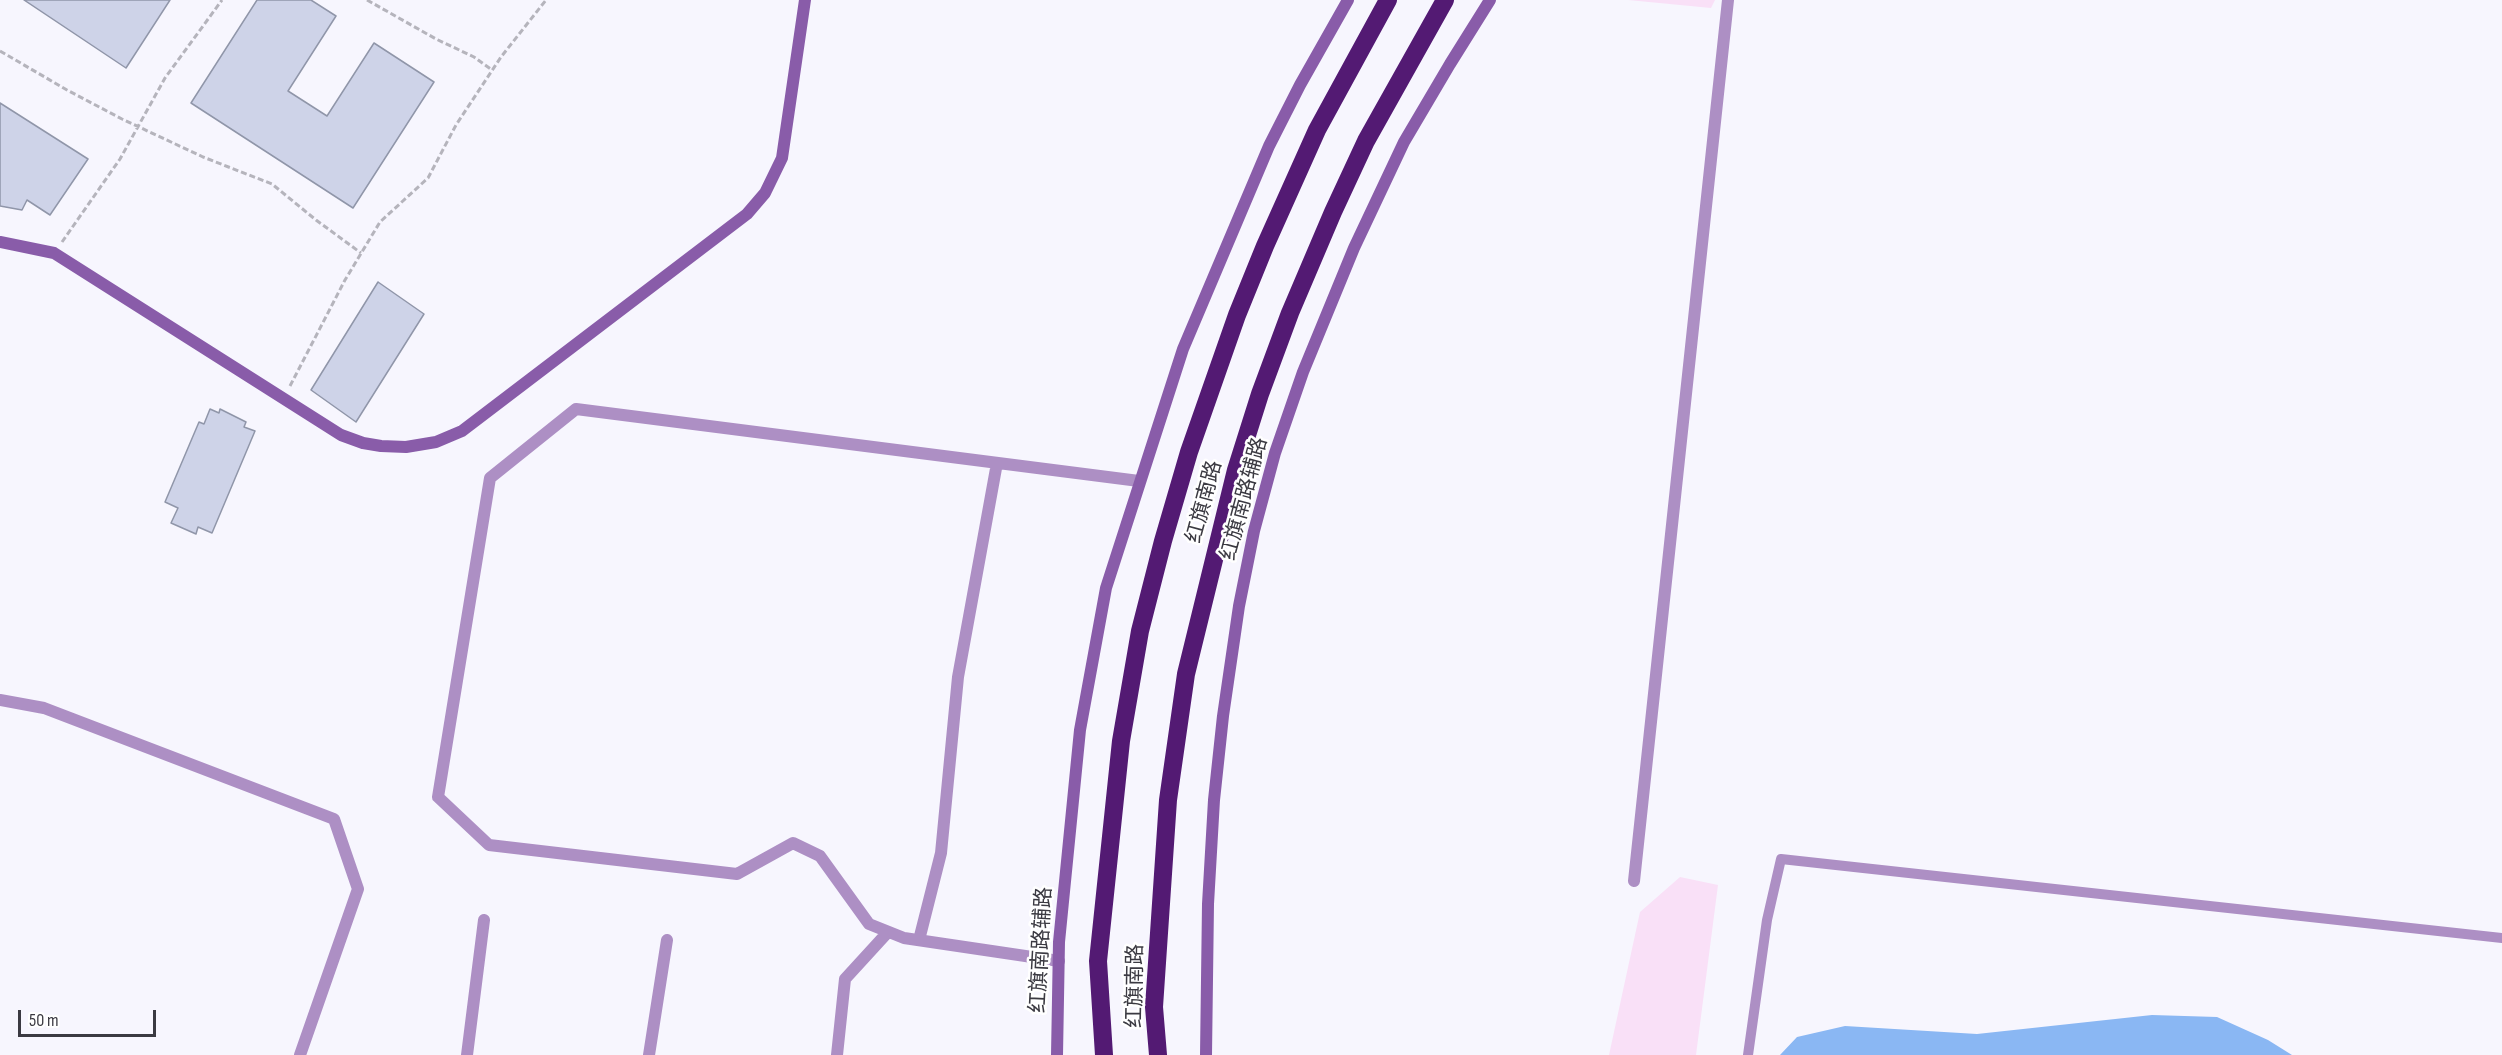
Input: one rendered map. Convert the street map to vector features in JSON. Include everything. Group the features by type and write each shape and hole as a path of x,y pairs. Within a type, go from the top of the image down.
{"highway":[{"name":"红旗南路","path":"1104,1055 1098,961 1121,741 1140,631 1163,541 1189,452 1241,305 1295,178 1345,76 1388,0"},
{"name":"红旗南路","path":"1158,1055 1154,1007 1168,801 1186,674 1236,470 1260,394 1290,313 1333,212 1366,141 1445,0"}],"main road":[{"path":"0,242 54,253 341,435 363,443 406,447 436,442 472,424 747,214 765,193 782,158 805,0"},
{"name":"红旗南路辅路","path":"1058,1055 1059,961 1080,730 1106,588 1183,350 1234,226 1269,146 1300,84 1348,0"},
{"name":"红旗南路辅路","path":"1206,1055 1208,904 1214,800 1223,716 1239,606 1254,531 1275,453 1303,372 1353,248 1404,142 1490,0"}],"street":[{"path":"1634,881 1728,0"},
{"path":"1059,961 919,940 888,932 869,924 820,856 793,843 737,874 489,845 438,797 490,478 576,409 1139,481"},
{"path":"919,940 941,853 958,677 997,463"},
{"path":"0,700 44,708 334,819 358,889 300,1055"},
{"path":"467,1055 484,920"},
{"path":"837,1055 845,979 888,932"},
{"path":"649,1055 667,940"}],"lane":[{"path":"1748,1055 1767,920 1781,859 2502,938"}],"path":[{"path":"54,253 120,159 165,78 222,0"},
{"path":"367,0 436,39 474,57 492,70"},
{"path":"284,399 345,280 380,222 428,178 456,124 492,70 546,0"},
{"path":"0,51 67,90 138,126 203,157 272,184 361,253"}],"shaded area":[{"path":"1628,0 1715,0 1711,8"},
{"path":"1680,877 1718,885 1696,1055 1609,1055 1640,912"}],"water":[{"path":"2152,1015 2217,1017 2268,1040 2292,1055 1780,1055 1797,1037 1845,1026 1977,1034"}],"building":[{"path":"24,0 170,0 126,68"},
{"path":"257,0 311,0 336,16 288,91 327,116 374,43 434,82 353,208 191,103"},
{"path":"0,103 88,159 50,215 27,200 22,210 0,206"},
{"path":"378,282 424,314 356,422 311,390"},
{"path":"210,409 219,413 220,409 246,422 244,427 255,431 212,533 198,527 196,534 171,523 178,508 165,502 199,422 204,424"}]}
